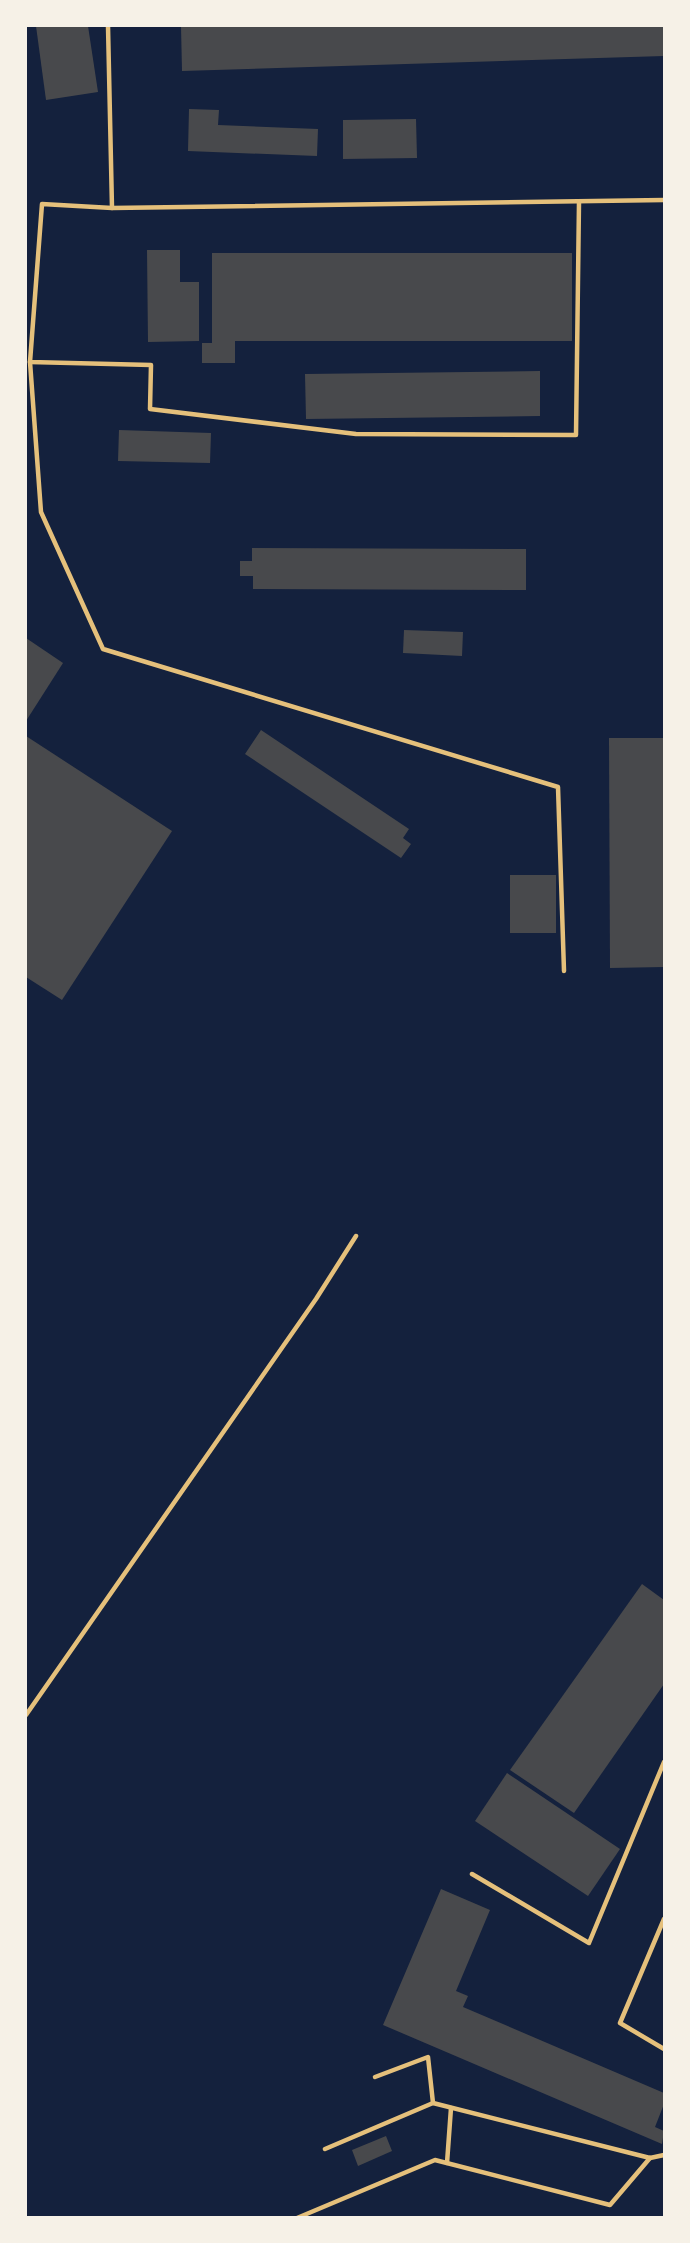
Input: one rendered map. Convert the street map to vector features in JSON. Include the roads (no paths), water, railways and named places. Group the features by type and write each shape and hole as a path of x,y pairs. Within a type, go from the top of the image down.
{"lane":[{"path":"108,26 112,208"},
{"path":"564,971 558,787 103,649 41,512 30,362 42,204 112,208 664,200"},
{"path":"30,362 151,366 150,410 356,434 576,435 579,202"},
{"path":"26,1715 316,1299 356,1236"},
{"path":"472,1874 589,1943 664,1762"},
{"path":"664,1919 620,2023 664,2049"},
{"path":"375,2077 428,2057 433,2103"},
{"path":"325,2149 433,2103 651,2158 664,2155"},
{"path":"447,2163 451,2108"},
{"path":"297,2217 435,2160 610,2205 651,2158"}]}
